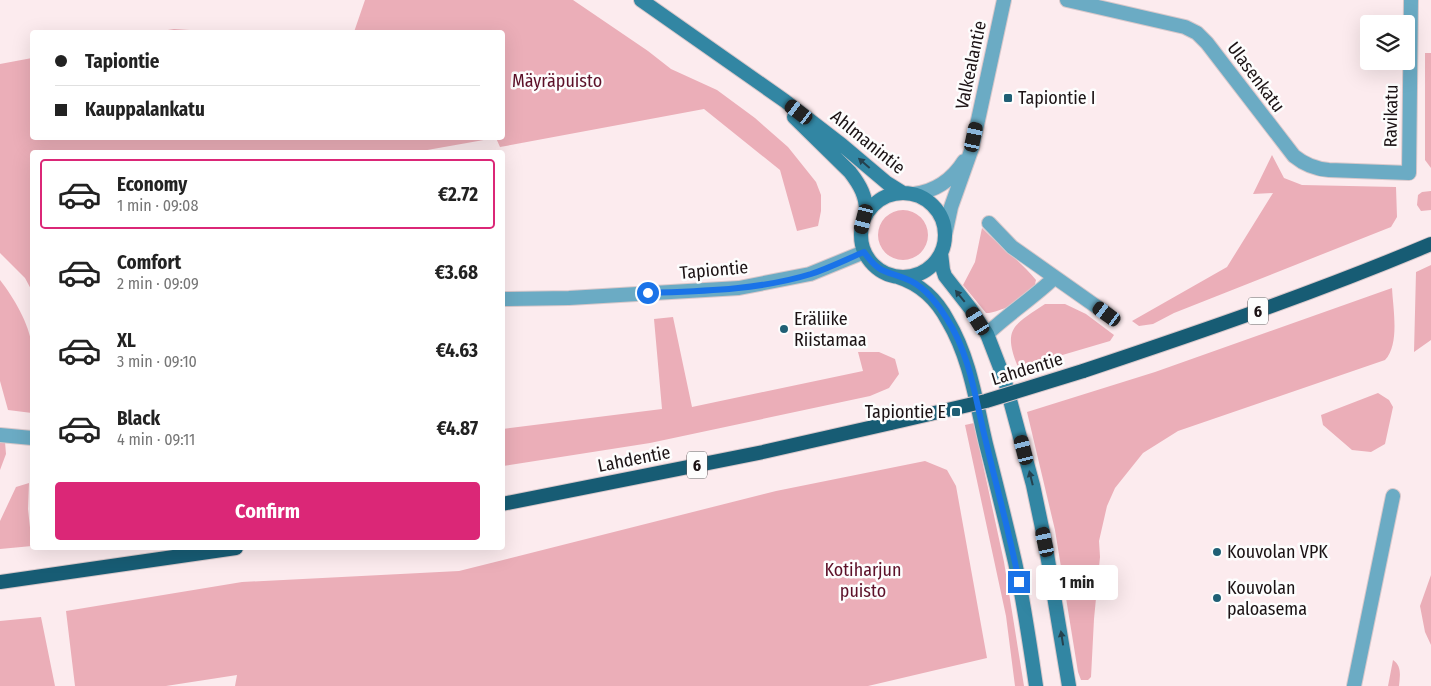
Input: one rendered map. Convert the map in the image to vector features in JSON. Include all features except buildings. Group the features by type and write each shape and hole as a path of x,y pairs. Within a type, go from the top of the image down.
{"highway":[{"name":"Lahdentie","path":"505,503 763,452 986,401 1083,371 1270,307 1379,266 1431,244"},
{"path":"0,582 222,550"}],"main road":[{"name":"Ahlmanintie","path":"641,0 842,145 887,183 908,193"},
{"name":"Ahlmanintie","path":"761,85 850,172 858,182 864,196 866,214"},
{"path":"1036,686 1016,564 970,373 947,319 932,299 911,281 884,272 872,264 864,252 861,230 866,214 877,202 892,194 908,193 930,202 938,210 943,221 945,235 941,253 946,276 987,334 1004,378 1033,485 1069,686"},
{"path":"898,277 911,276 922,272 930,267 941,253"}],"street":[{"name":"Valkealantie","path":"945,235 948,218 968,164 1004,0"},
{"name":"Ulasenkatu","path":"1067,0 1185,27 1197,33 1207,43 1294,156 1304,164 1316,169 1409,173"},
{"name":"Ravikatu","path":"1409,173 1411,0"},
{"name":"Valkealantie","path":"908,193 933,190 953,176 967,155 974,137"},
{"path":"989,223 1012,246 1054,278 1107,314"},
{"name":"Tapiontie","path":"505,299 569,298 739,288 810,274 864,252"},
{"path":"987,334 1001,320 1042,290 1054,278"},
{"path":"0,435 30,438"},
{"path":"1354,686 1393,496"}],"green space":[{"name":"Mäyräpuisto","path":"365,0 573,0 671,69 717,90 755,118 788,147 816,182 821,195 821,211 818,226 797,231 780,170 704,109 500,147 497,140 505,140 505,30 355,30"},
{"path":"1425,53 1431,53 1431,168 1425,160"},
{"name":"Mäyräpuisto","path":"30,58 30,140 484,140 427,150 30,150 30,287 25,278 0,253 0,64"},
{"path":"1272,155 1284,178 1302,185 1396,187 1397,217 1391,227 1174,313 1153,324 1139,326 1132,321 1227,267 1273,193 1253,194"},
{"path":"1431,191 1431,210 1421,211 1417,205 1418,195 1422,192"},
{"path":"903,210 913,212 921,217 926,225 928,235 926,245 921,253 913,258 903,260 893,258 885,253 880,245 878,235 880,225 885,217 893,212"},
{"path":"982,228 1036,280 1033,291 1029,295 1004,308 986,313 963,285 975,262"},
{"path":"1431,265 1431,340 1414,352 1416,272"},
{"path":"0,280 20,311 30,337 30,413 8,410 0,381"},
{"path":"1392,288 1394,336 1390,353 1385,360 1178,431 1143,453 1115,488 1107,506 1099,541 1100,557 1091,677 1088,680 1081,680 1078,672 1055,530 1027,412 1155,372"},
{"path":"1045,304 1065,304 1086,314 1114,335 1110,341 1018,367 1013,354 1011,335 1025,317"},
{"path":"673,317 692,407 863,371 858,352 879,352 895,359 899,374 889,388 870,396 650,443 505,466 505,429 662,409 654,319"},
{"path":"1378,393 1389,400 1393,407 1385,444 1371,452 1352,450 1323,425 1321,415"},
{"path":"974,423 1004,562 1024,686 1015,686 1006,616 965,425"},
{"path":"0,441 5,442 6,454 0,470"},
{"name":"Kotiharjun puisto","path":"925,461 947,470 956,486 987,658 868,686 235,686 237,675 166,686 75,686 66,611 242,582 459,571 776,491"},
{"path":"29,483 30,546 0,549 0,521 16,487"},
{"path":"1431,575 1431,645 1425,632 1420,606"},
{"path":"41,617 55,686 0,686 0,621"},
{"path":"1393,660 1399,668 1399,686 1388,686"}],"place":[{"name":"Tapiontie I","path":"1008,98"},
{"name":"Eräliike Riistamaa","path":"784,329"},
{"name":"Tapiontie E","path":"956,412"},
{"name":"Kouvolan VPK","path":"1217,552"},
{"name":"Kouvolan paloasema","path":"1217,598"}],"route":[{"path":"648,293 739,288 792,278 810,274 864,252 872,264 884,272 911,281 920,287 947,319 970,373 1019,582"}]}
